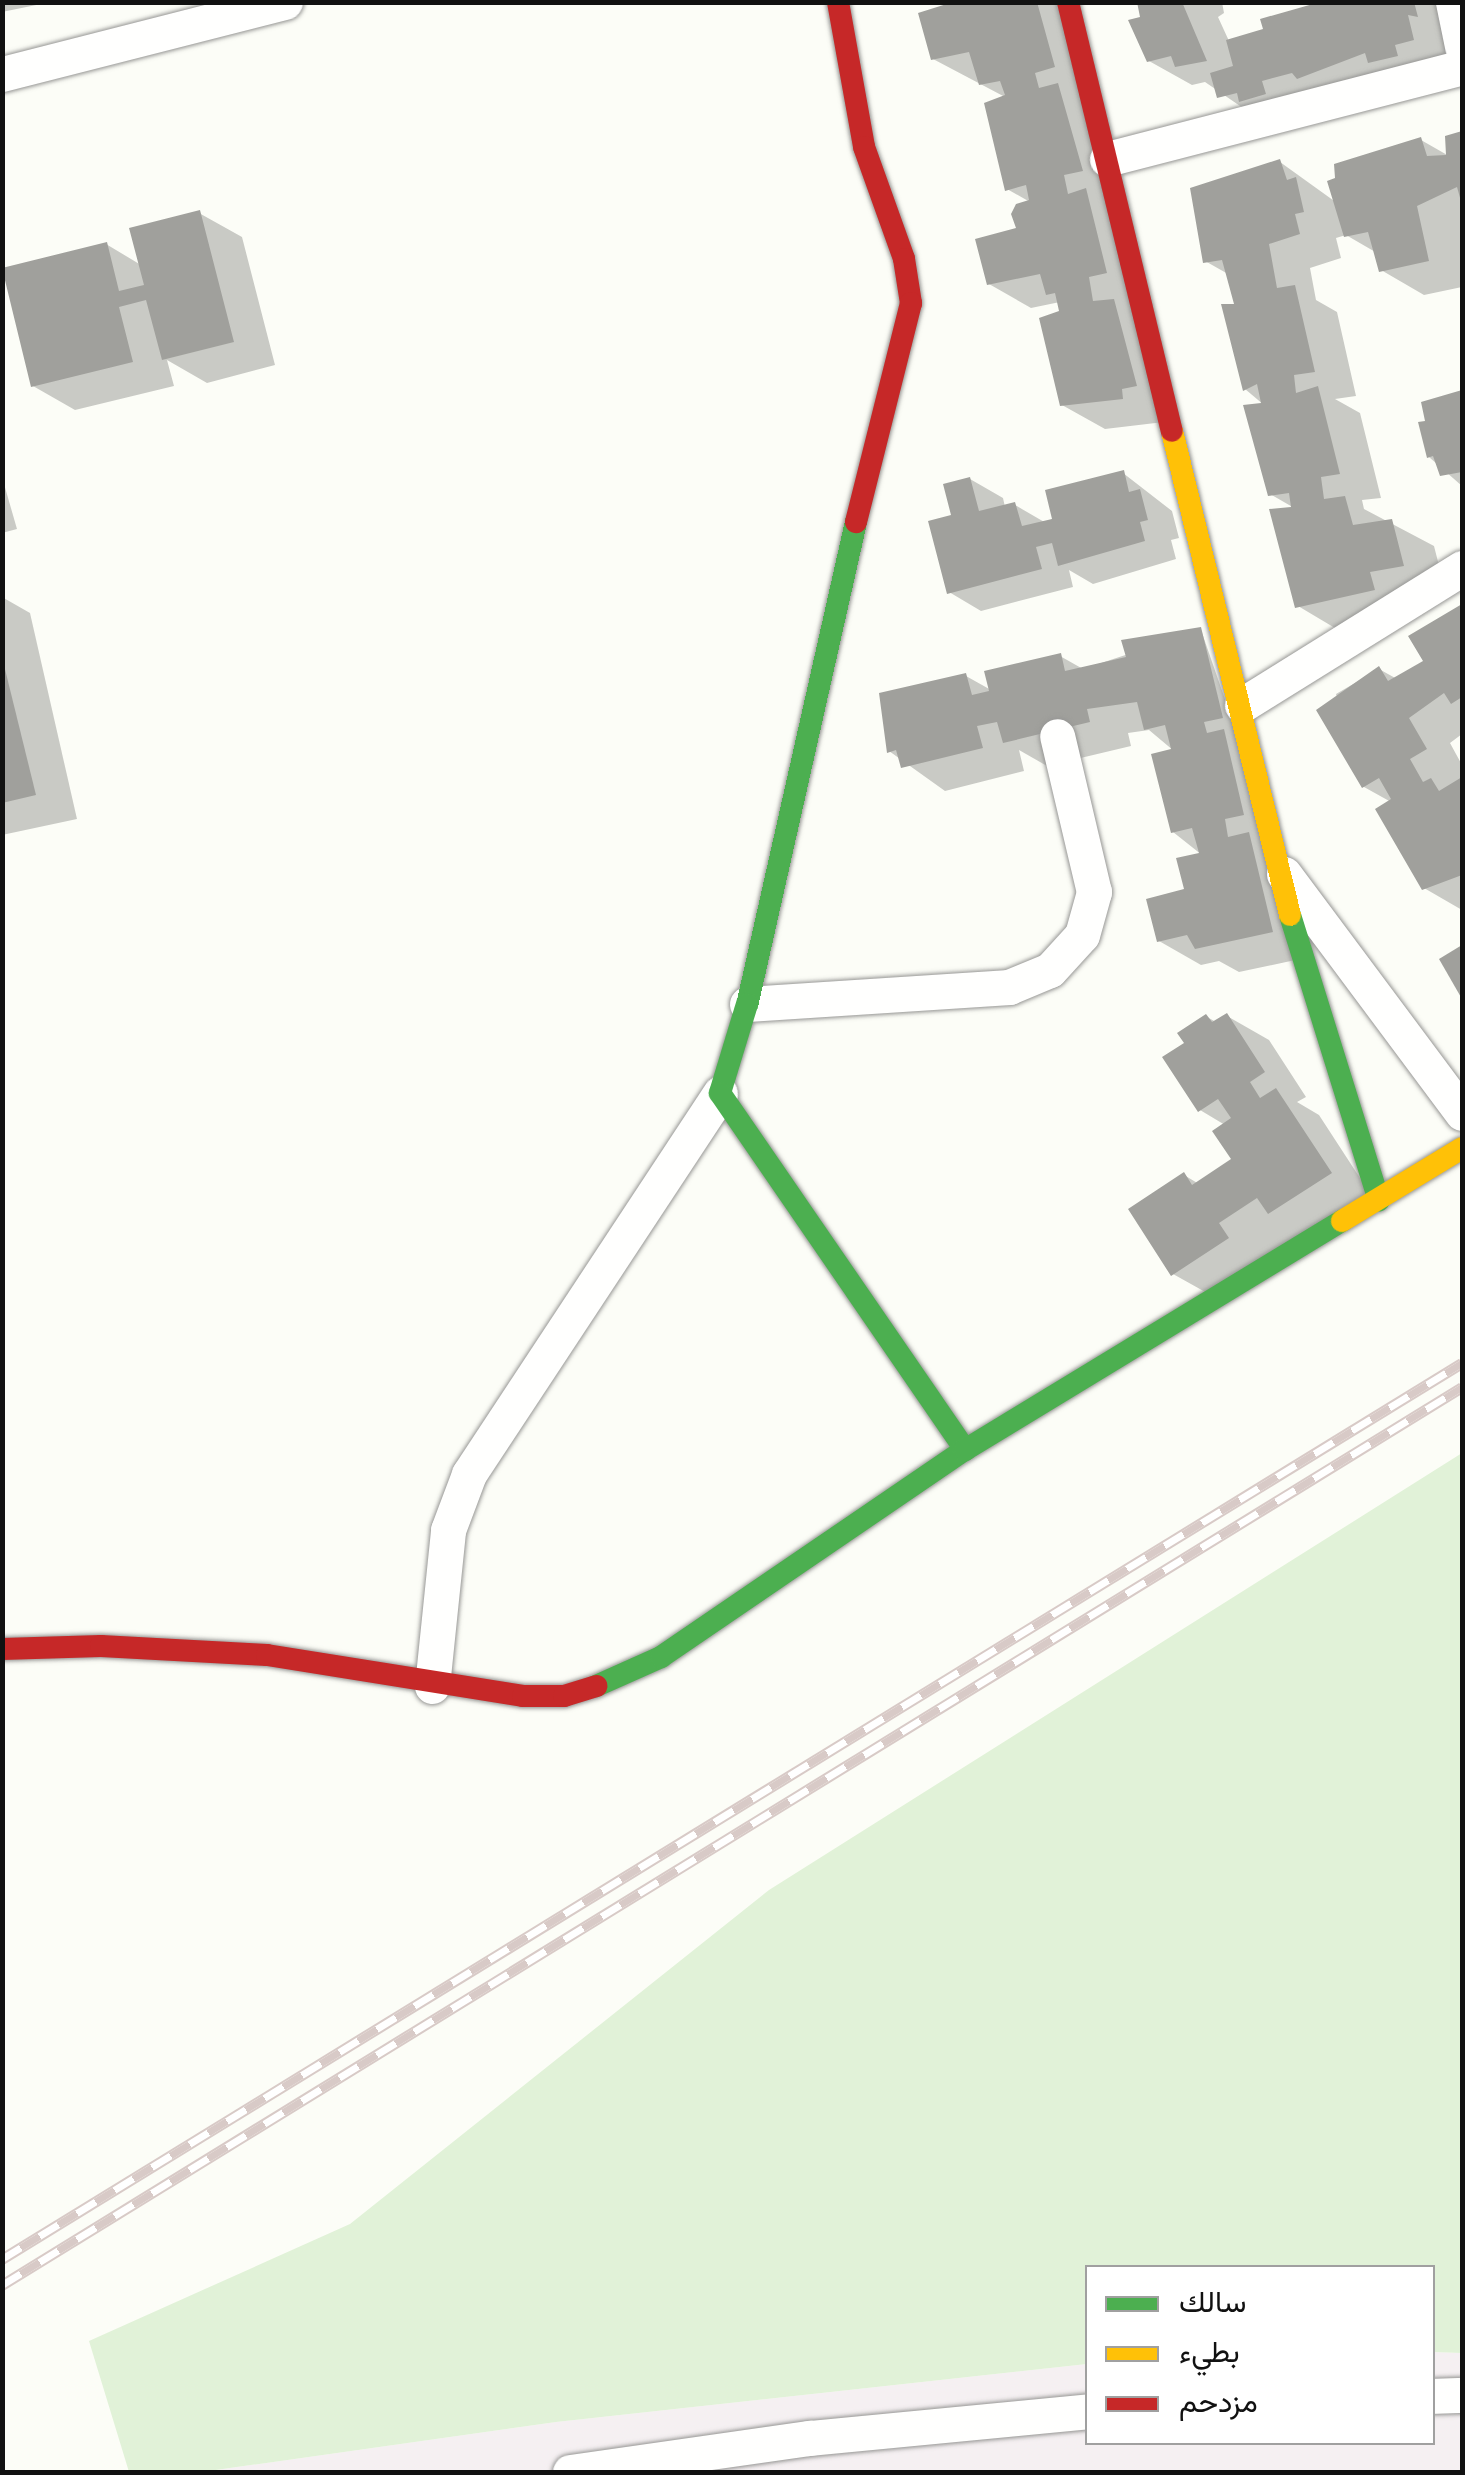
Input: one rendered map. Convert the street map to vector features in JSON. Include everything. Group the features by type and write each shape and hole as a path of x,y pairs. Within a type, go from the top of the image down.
{"street":[{"path":"2,74 284,2"},
{"path":"432,1686 448,1530 470,1474 720,1092 747,1004 822,658 910,302 904,259 864,147 838,2"},
{"path":"1068,2 1322,1040 1379,1200"},
{"path":"1453,2 1462,46"},
{"path":"1107,159 1462,67"},
{"path":"1242,705 1462,568"},
{"path":"747,1004 1009,987 1058,962 1082,934 1094,892 1057,736"},
{"path":"1284,874 1462,1113"},
{"path":"720,1092 966,1450"},
{"path":"2,1650 218,1651 432,1686 564,1696 610,1682 661,1656 966,1450 1462,1148"},
{"path":"1435,2396 1462,2395"},
{"path":"570,2472 810,2438 1085,2411"}],"shaded area":[{"path":"1435,2352 1462,2353 1462,2472 202,2472 556,2422 1085,2364 1085,2445 1435,2445"}],"green space":[{"path":"1462,1453 1462,2353 1435,2352 1435,2265 1085,2265 1085,2364 556,2422 202,2472 129,2472 89,2341 350,2224 769,1890"}],"building":[{"path":"953,2 1037,2 1055,67 1035,73 1039,88 1058,83 1083,171 1064,175 1068,194 1086,188 1107,273 1089,277 1093,301 1114,299 1137,386 1122,389 1123,399 1060,406 1039,318 1059,311 1055,293 1046,295 1040,274 987,285 975,239 1016,228 1011,214 1016,204 1029,200 1026,185 1005,191 984,103 1005,95 1000,81 979,85 969,52 931,60 918,13"},
{"path":"1137,2 1182,2 1207,61 1175,67 1171,56 1147,62 1128,20 1140,17"},
{"path":"1320,2 1414,2 1418,17 1408,15 1414,40 1395,45 1398,56 1368,63 1365,53 1297,79 1292,73 1262,81 1266,94 1239,102 1237,93 1217,98 1210,73 1233,66 1226,40 1263,29 1260,19"},
{"path":"1462,131 1462,205 1457,187 1417,206 1429,261 1379,272 1368,232 1344,237 1327,181 1335,178 1334,164 1421,137 1427,156 1446,155 1445,136"},
{"path":"1280,159 1287,180 1296,177 1304,212 1295,214 1300,234 1269,244 1277,288 1295,285 1315,372 1294,375 1296,393 1318,386 1340,474 1321,477 1324,499 1345,496 1353,525 1392,519 1404,566 1370,572 1375,590 1295,608 1269,509 1291,507 1289,493 1268,496 1243,405 1261,403 1257,384 1243,391 1221,304 1234,304 1222,260 1203,263 1190,188"},
{"path":"200,210 234,342 162,360 146,300 119,307 133,362 31,387 2,268 107,242 119,291 144,285 129,228"},
{"path":"1462,390 1462,472 1440,476 1433,456 1427,458 1418,422 1425,421 1421,402"},
{"path":"1124,470 1129,492 1140,489 1148,520 1140,522 1145,541 1058,566 1052,543 1036,547 1042,569 947,594 928,521 951,515 943,484 970,477 979,511 1015,502 1022,526 1052,519 1045,490"},
{"path":"1462,604 1462,697 1451,704 1444,693 1409,718 1427,749 1410,759 1423,782 1431,778 1439,791 1462,777 1462,875 1422,890 1375,809 1391,799 1379,778 1362,788 1316,710 1379,666 1388,681 1423,661 1408,636"},
{"path":"1201,627 1223,718 1204,722 1207,733 1224,729 1244,815 1225,819 1228,837 1249,832 1273,932 1195,949 1187,935 1157,942 1146,899 1184,889 1176,858 1199,853 1192,828 1171,833 1151,754 1171,749 1165,725 1144,730 1137,702 1087,709 1090,722 1003,743 997,722 977,726 983,748 901,768 896,750 887,753 879,693 966,673 972,695 989,691 984,671 1061,653 1065,671 1126,657 1121,640"},
{"path":"2,657 36,795 2,803"},
{"path":"1462,945 1462,999 1439,959"},
{"path":"1227,1013 1265,1072 1250,1082 1260,1098 1276,1088 1332,1173 1268,1214 1257,1198 1219,1223 1229,1238 1171,1276 1128,1209 1184,1172 1192,1185 1231,1159 1212,1131 1231,1118 1218,1099 1198,1112 1162,1057 1184,1043 1177,1033 1206,1014 1212,1022"}],"railway":[{"path":"2,2259 1462,1363"},
{"path":"2,2285 1462,1387"}],"traffic: fast":[{"path":"856,522 747,1004 720,1093 965,1450"},
{"path":"1290,915 1379,1200"},
{"path":"596,1686 661,1657 965,1450 1342,1221"}],"traffic: slow":[{"path":"1172,431 1290,915"},
{"path":"1342,1221 1462,1148"}],"traffic: jam":[{"path":"838,2 864,147 904,259 911,303 856,522"},
{"path":"1068,2 1172,431"},
{"path":"2,1649 101,1646 267,1655 523,1696 564,1696 596,1686"}]}
